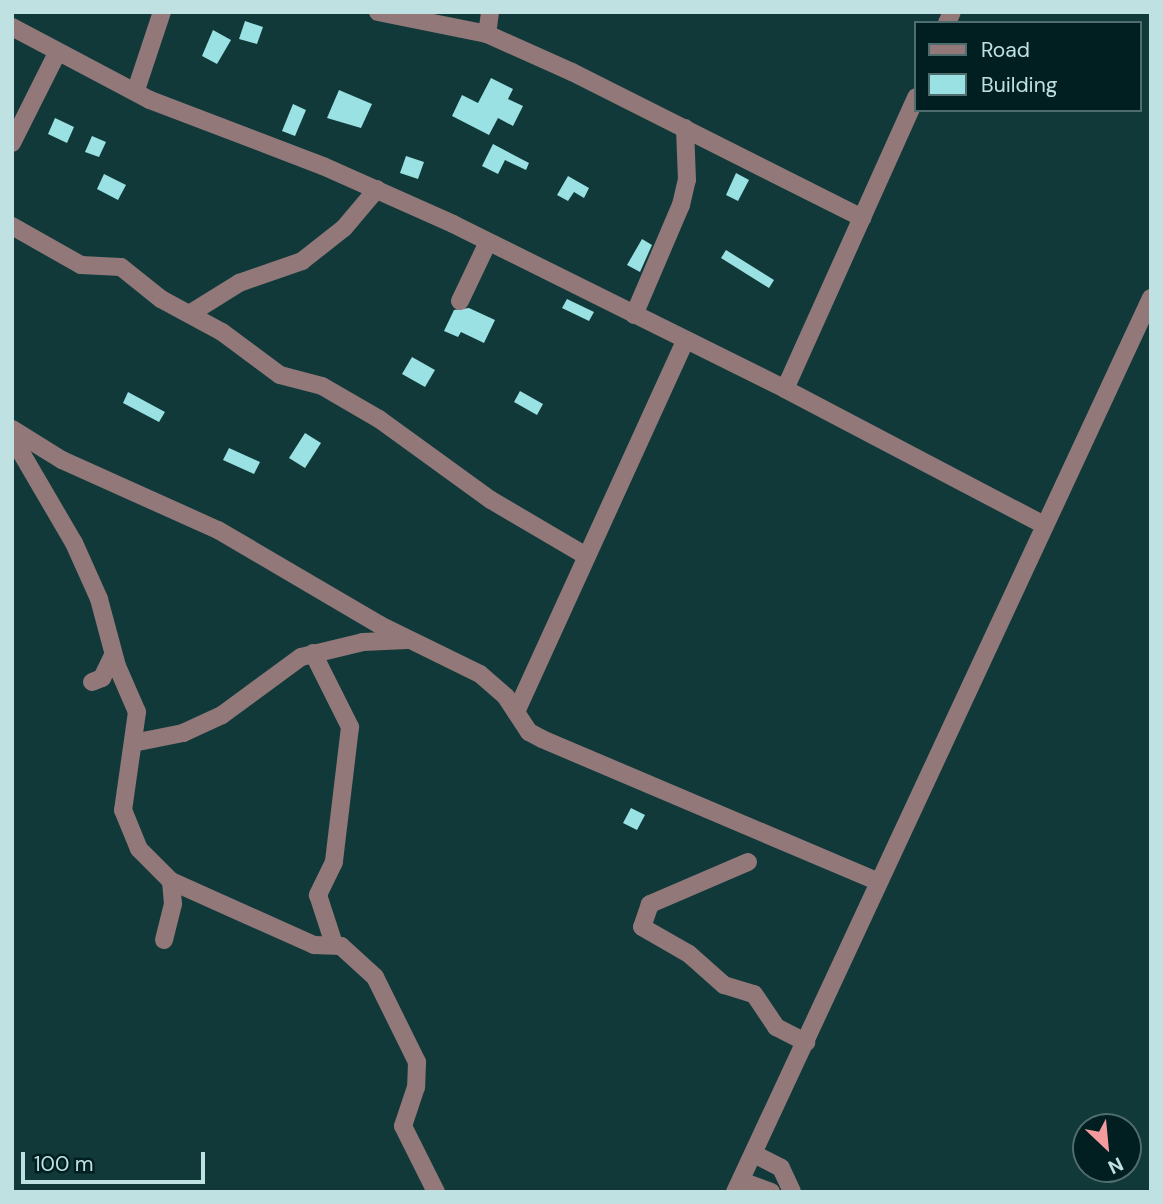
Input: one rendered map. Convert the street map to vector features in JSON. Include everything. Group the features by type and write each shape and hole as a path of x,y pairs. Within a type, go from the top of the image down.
{"street":[{"path":"136,90 162,12"},
{"path":"378,12 487,34 685,128 862,218"},
{"path":"487,34 490,12"},
{"path":"12,27 56,55 136,90 150,100 377,189 488,242 785,389 1042,524"},
{"path":"12,143 56,55"},
{"path":"785,389 914,101"},
{"path":"634,315 681,205 687,180 685,128"},
{"path":"191,313 239,283 302,261 344,228 377,189"},
{"path":"12,226 80,265 121,267 161,299 191,313 280,374 322,386 379,419 491,500 586,556"},
{"path":"460,301 488,242"},
{"path":"771,1192 738,1187 806,1042 876,881 1042,524 1151,298"},
{"path":"516,712 685,341"},
{"path":"12,429 62,460 218,530 409,639 480,674 516,712 529,732 542,739 876,881"},
{"path":"12,437 74,543 103,611 114,654 137,712 124,816 144,856 171,881 314,945 334,944"},
{"path":"133,743 198,727 242,704 276,672 313,653 363,642 409,639"},
{"path":"313,653 350,727 334,862 318,895 334,944 380,983 417,1062 416,1087 403,1126 436,1192"},
{"path":"92,682 102,678 114,654"},
{"path":"748,862 650,904 642,927 689,954 724,985 754,994 776,1027 806,1042"},
{"path":"164,940 173,904 171,881"},
{"path":"754,1154 781,1168 792,1192"}],"building":[{"path":"245,21 263,27 257,44 239,39"},
{"path":"213,30 231,40 217,64 202,56"},
{"path":"491,78 513,89 508,99 523,106 513,126 498,118 489,135 452,116 462,95 478,103"},
{"path":"339,90 372,104 361,128 327,118"},
{"path":"293,104 306,110 295,136 282,131"},
{"path":"55,118 74,127 67,143 48,134"},
{"path":"92,136 106,142 99,157 85,152"},
{"path":"493,144 529,163 526,170 505,160 498,174 482,166"},
{"path":"406,156 424,162 418,179 400,173"},
{"path":"736,173 749,180 738,201 726,195"},
{"path":"104,174 126,185 118,200 97,189"},
{"path":"568,176 589,188 584,198 574,192 568,201 557,195"},
{"path":"642,239 652,245 640,272 627,265"},
{"path":"726,250 774,280 769,288 721,258"},
{"path":"567,299 594,312 589,321 562,308"},
{"path":"469,308 495,320 484,343 461,332 458,337 444,331 454,310"},
{"path":"412,357 435,370 425,387 402,374"},
{"path":"520,391 543,404 537,415 514,402"},
{"path":"128,392 165,412 159,422 123,403"},
{"path":"305,433 321,443 305,468 289,458"},
{"path":"229,448 260,462 254,474 223,460"},
{"path":"631,808 645,815 637,830 623,823"}]}
